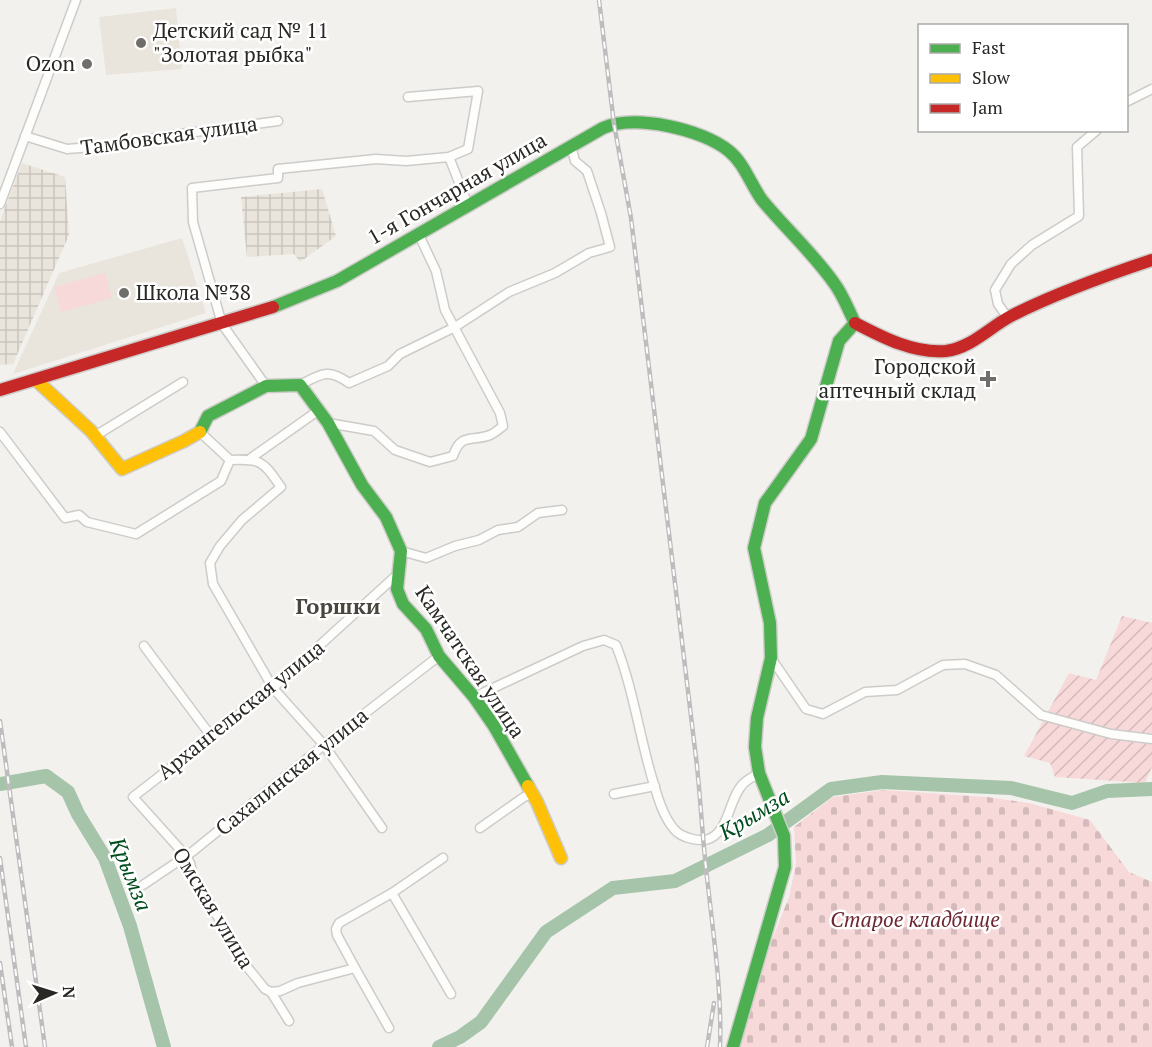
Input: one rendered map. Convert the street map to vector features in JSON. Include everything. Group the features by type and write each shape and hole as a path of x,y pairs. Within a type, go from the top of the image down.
{"street":[{"path":"0,204 76,0"},
{"path":"1128,101 1152,89"},
{"path":"266,386 222,324 193,222 192,188 278,178 278,169 376,159 406,161 449,157 468,149 478,91 408,97"},
{"name":"Тамбовская улица","path":"25,136 67,149 118,145 165,136 278,121"},
{"name":"1-я Гончарная улица","path":"0,390 222,324 279,305 337,281 571,146 614,124 630,122 645,122 676,128 712,141 728,150 775,216 841,293 855,323"},
{"path":"1008,318 998,304 995,290 1011,264 1032,245 1079,216 1077,147 1095,132"},
{"path":"36,380 95,436 122,469 200,432 207,416 266,386 300,385 321,374 329,373 338,375 349,383 388,366 400,354 455,327 508,292 555,273 590,253 610,247 602,213 587,171 575,161 571,146"},
{"path":"449,157 468,205"},
{"path":"328,423 374,431 395,450 430,462 453,456 457,446 465,439 492,435 502,426 500,413 446,310 436,271 418,233"},
{"path":"733,1047 784,867 784,836 759,773 755,747 757,718 771,658 770,623 754,548 765,503 811,439 838,341 855,323 889,339 916,347 956,350 1008,318 1082,284 1152,260"},
{"path":"95,436 183,382"},
{"name":"Камчатская улица","path":"300,385 328,423 363,485 386,517 401,550 397,589 403,604 426,629 439,657 474,697 494,726 532,794 561,858"},
{"path":"251,458 319,410"},
{"path":"0,432 65,518 79,515 87,522 136,534 221,481 230,459"},
{"path":"200,432 230,459 251,458 264,464 281,487 242,520 220,546 210,563 213,584 273,688 324,745 382,828"},
{"path":"401,550 426,558 455,546 479,540 498,530 518,527 538,513 562,510"},
{"name":"Архангельская улица","path":"133,798 273,688 400,572"},
{"path":"474,697 583,646 604,640 616,645 623,663 645,754 660,803 674,830 698,841 711,838 720,830 744,782 759,773"},
{"path":"144,646 212,736"},
{"name":"Сахалинская улица","path":"143,885 186,856 324,745 439,657"},
{"path":"771,658 806,709 823,714 865,692 897,690 943,665 965,664 996,675 1041,715 1111,734 1152,739"},
{"path":"615,794 655,786"},
{"path":"480,828 532,794"},
{"name":"Омская улица","path":"133,798 186,856 193,875 248,968 265,989 271,992 290,1021"},
{"path":"389,1028 336,929 339,923 392,893 443,858"},
{"path":"392,893 451,994"},
{"path":"271,992 280,991 298,982 355,968"}],"shaded area":[{"name":"Детский сад № 11 \"Золотая рыбка\"","path":"176,8 182,69 106,75 99,17"},
{"path":"22,163 65,177 69,235 14,364 0,365 0,221"},
{"path":"322,189 336,236 300,262 294,254 247,257 241,197"},
{"name":"Школа №38","path":"182,238 206,313 13,374 59,273"}],"green space":[{"path":"105,273 112,298 61,312 54,287"},
{"path":"1122,616 1152,623 1152,767 1145,783 1055,777 1050,763 1024,756 1069,673 1096,680"},
{"name":"Старое кладбище","path":"883,790 987,797 1029,803 1090,820 1129,872 1152,882 1152,1047 739,1047 772,940 789,897 796,864 794,827 833,797"}],"waterway":[{"name":"Крымза","path":"0,784 46,776 68,792 78,814 105,858 130,926 164,1047"},
{"name":"Крымза","path":"439,1047 460,1037 481,1022 546,932 613,888 675,881 768,835 831,789 882,782 1011,788 1072,803 1107,791 1152,789"}],"railway":[{"path":"599,0 614,124 631,218 697,766 719,987 720,1047"},
{"path":"0,721 45,1047"},
{"path":"0,858 26,1047"},
{"path":"0,963 12,1047"},
{"path":"707,1047 714,1003"}],"traffic: fast":[{"path":"273,307 337,281 603,128 616,124 650,123 686,130 717,143 729,151 743,168 762,200 834,283 855,323"},
{"path":"733,1047 785,867 784,836 759,773 755,747 757,718 771,658 770,623 754,548 765,503 811,439 839,341 855,323"},
{"path":"200,432 208,416 266,386 300,385 328,423 362,485 386,517 401,551 397,589 403,604 426,629 439,656 474,697 494,726 528,786"}],"traffic: slow":[{"path":"36,380 91,431 122,469 200,432"},
{"path":"528,786 561,858"}],"traffic: jam":[{"path":"855,323 887,339 910,347 946,351 972,342 1011,316 1045,300 1152,260"},
{"path":"0,390 273,307"}],"place":[{"name":"Детский сад № 11 \"Золотая рыбка\"","path":"141,43"},
{"name":"Ozon","path":"87,64"},
{"name":"Школа №38","path":"124,293"},
{"name":"Городской аптечный склад","path":"988,379"}],"district":[{"name":"Горшки","path":"338,606"}]}
